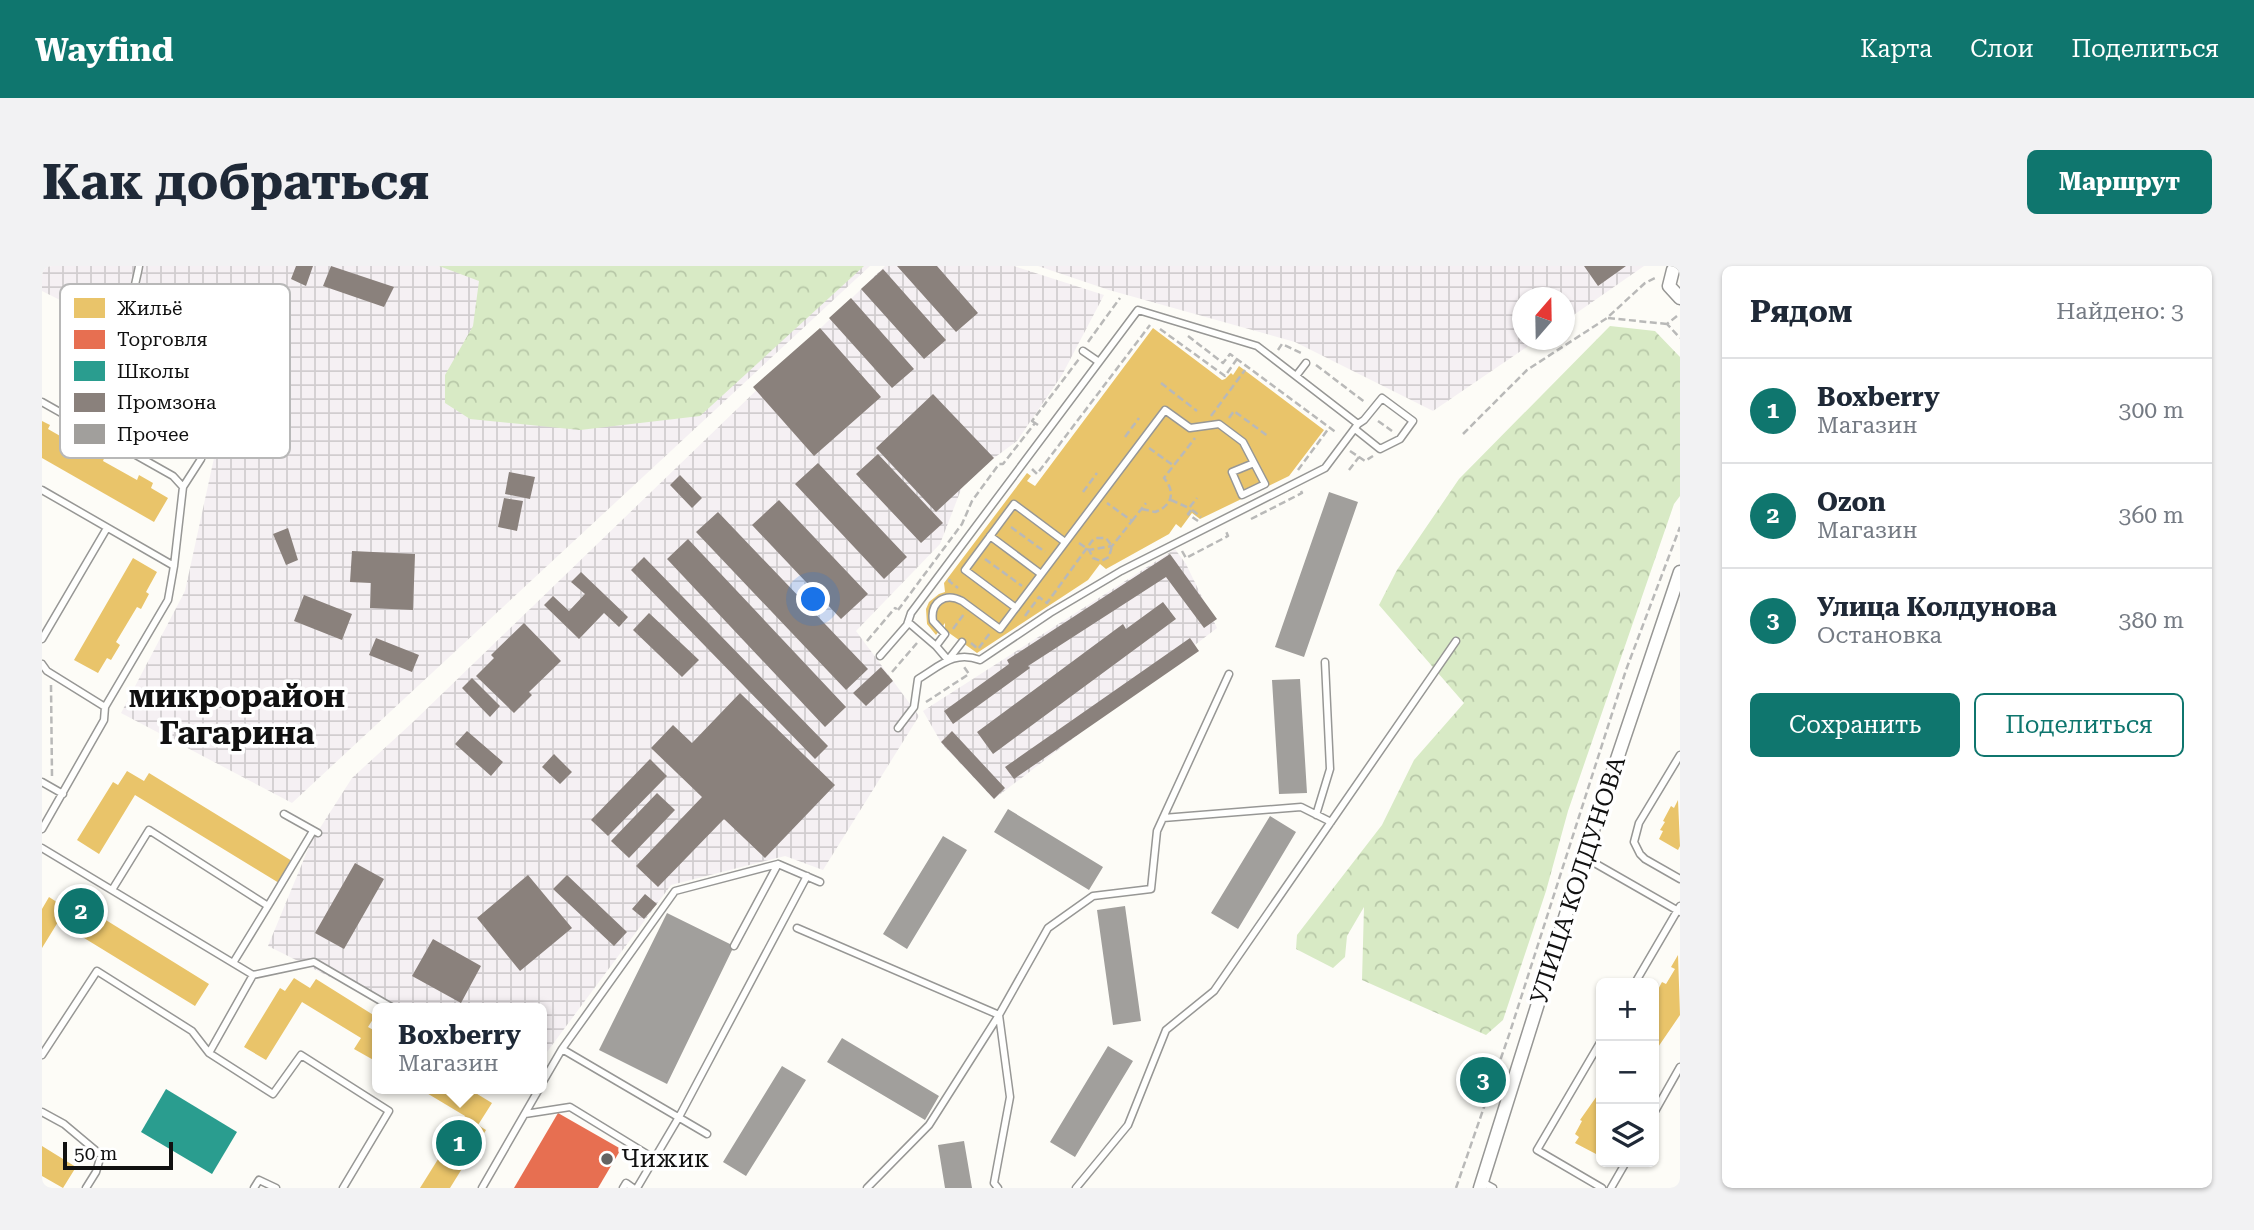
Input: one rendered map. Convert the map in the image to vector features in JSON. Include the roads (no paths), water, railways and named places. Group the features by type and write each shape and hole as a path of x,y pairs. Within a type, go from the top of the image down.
{"street":[{"path":"1675,268 1669,286 1680,298"},
{"name":"УЛИЦА КОЛДУНОВА","path":"1485,1186 1584,858 1680,572"}],"lane":[{"path":"135,284 139,266"},
{"path":"880,656 908,622 911,613 1138,310 1257,346 1355,424 1380,449 1401,438 1413,421 1381,398 1369,414 1355,424 1325,468 1121,570 980,660 966,655 948,660 918,679 914,707 898,728"},
{"path":"1083,351 1099,362"},
{"path":"1296,376 1309,363"},
{"path":"42,402 60,412"},
{"path":"936,646 945,634 933,621 933,610 939,600 945,598 962,601 1000,629 1165,410 1190,428 1219,424 1243,442 1254,463 1265,484 1242,495 1232,472 1254,463"},
{"path":"141,458 173,476 183,487"},
{"path":"42,829 104,720 105,707 167,600 174,566 183,487 201,458"},
{"path":"42,491 174,566"},
{"path":"1016,608 965,570 977,553 1014,504 1068,539"},
{"path":"42,639 107,528"},
{"path":"990,536 1041,574"},
{"path":"908,622 948,660"},
{"path":"948,660 964,640"},
{"path":"1076,1188 1128,1125 1166,1030 1214,991 1456,641"},
{"path":"1316,815 1330,769 1325,662"},
{"path":"42,664 51,673 105,707"},
{"path":"867,1188 929,1125 999,1015 1048,928 1093,896 1151,889 1157,831 1229,674"},
{"path":"1680,755 1639,823 1634,842 1645,859 1680,879"},
{"path":"42,782 62,794"},
{"path":"1163,818 1301,807 1331,822"},
{"path":"233,963 315,832 284,814"},
{"path":"112,890 149,830 268,906"},
{"path":"42,848 253,975 314,962 384,1003"},
{"path":"1584,858 1679,909 1638,978"},
{"path":"734,946 778,864"},
{"path":"547,1075 562,1049 675,891 778,864 820,882"},
{"path":"623,1188 626,1183 635,1188 655,1159 807,876"},
{"path":"797,928 999,1015"},
{"path":"42,1055 45,1043 97,971 192,1031 209,1053 273,1094 301,1055 389,1111 343,1188"},
{"path":"209,1053 253,975"},
{"path":"998,1188 994,1183 1010,1097 999,1015"},
{"path":"562,1049 708,1134"},
{"path":"1596,1050 1537,1150 1602,1188"},
{"path":"1659,1104 1680,1066"},
{"path":"482,1188 536,1094"},
{"path":"525,1114 570,1107 655,1159"},
{"path":"42,1112 64,1124 101,1155 96,1172 86,1188"},
{"path":"1611,1188 1623,1167"},
{"path":"254,1188 259,1180 275,1188"}],"place":[{"name":"Ozon","path":"81,911"},
{"name":"Улица Колдунова","path":"1483,1080"},
{"name":"Boxberry","path":"459,1143"},
{"name":"Чижик","path":"607,1159"}],"district":[{"name":"микрорайон Гагарина","path":"237,714"}]}
